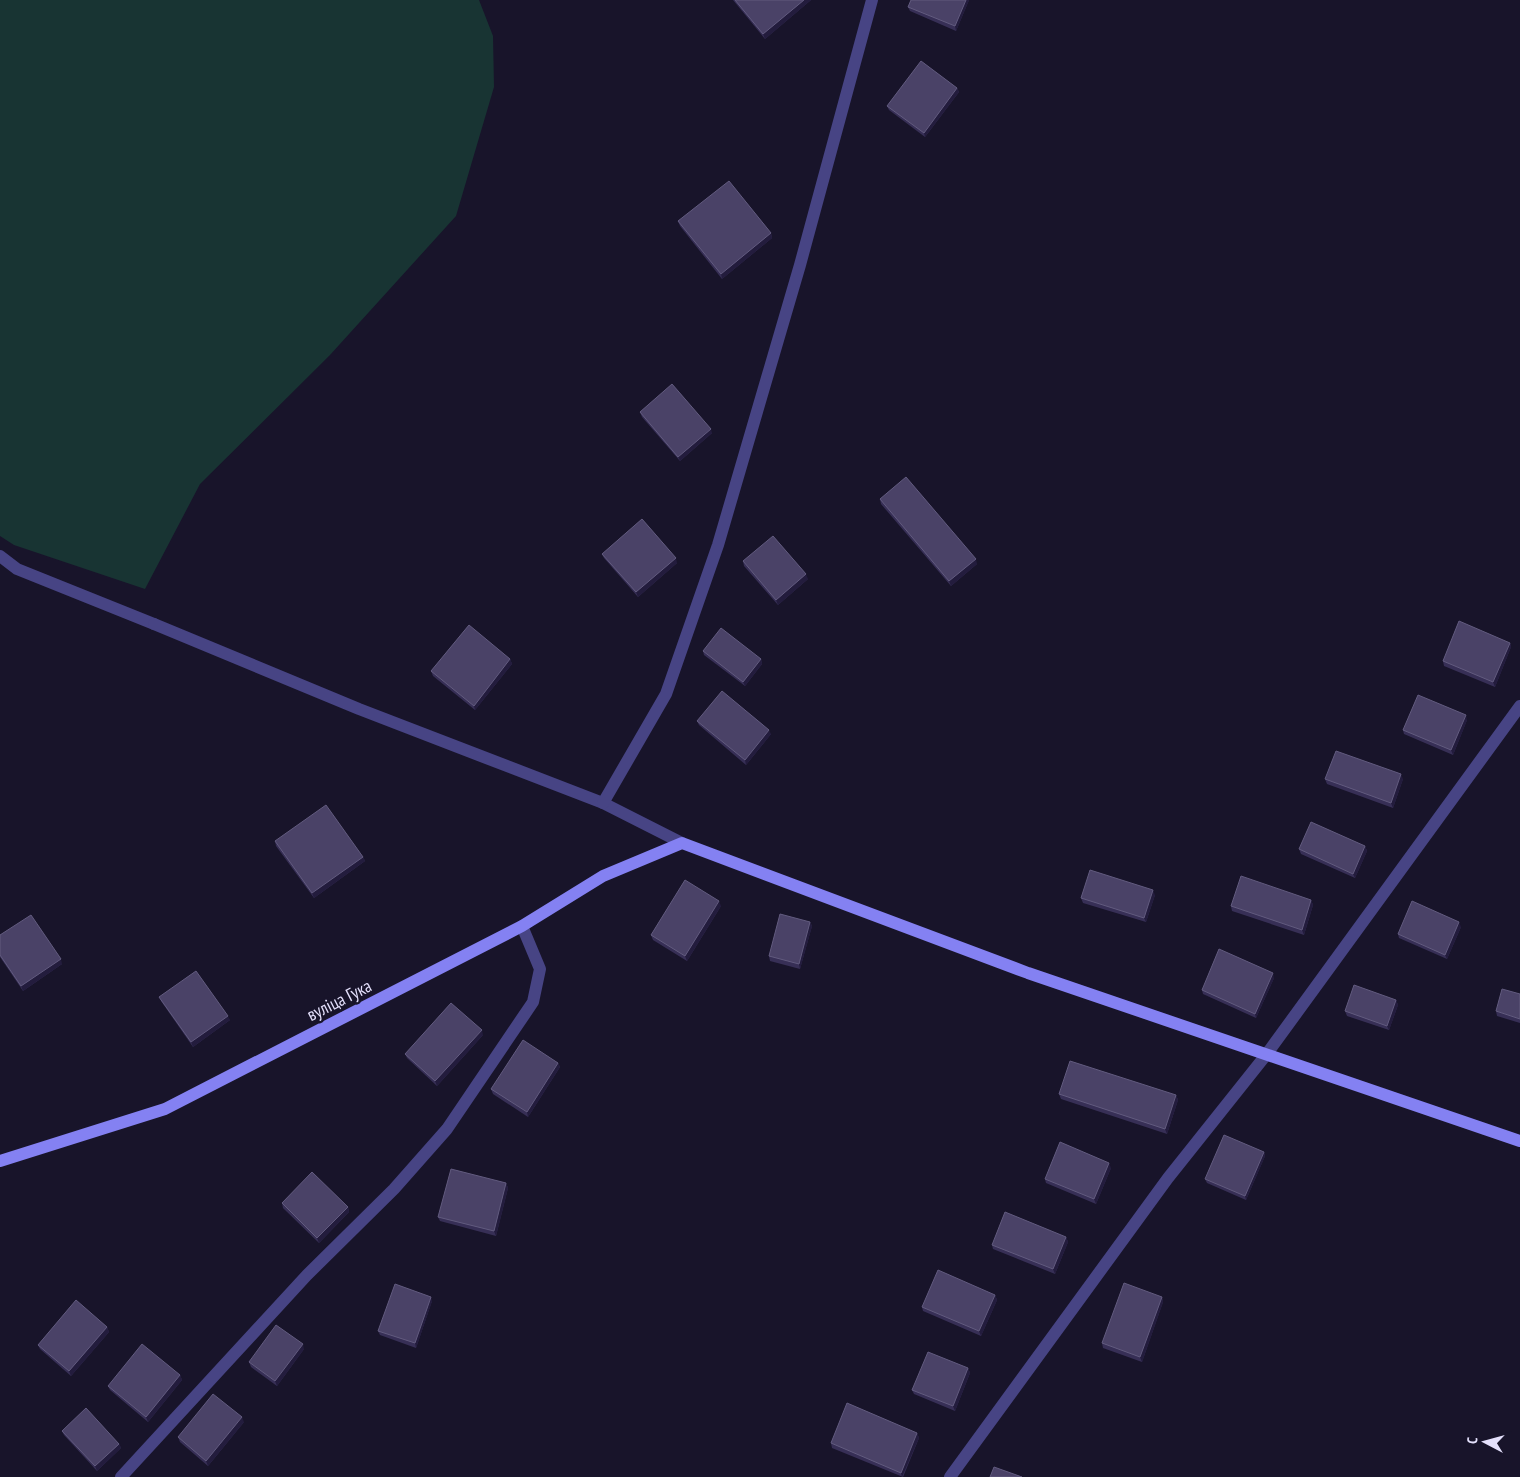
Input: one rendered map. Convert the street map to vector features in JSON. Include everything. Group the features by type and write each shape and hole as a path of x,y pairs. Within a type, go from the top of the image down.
{"street":[{"path":"603,803 666,694 718,545 800,265 872,0"},
{"path":"0,556 17,569 359,709 603,803 682,843 1028,973 1520,1141"},
{"path":"950,1477 1168,1178 1266,1055 1520,706"},
{"name":"вуліца Гука","path":"0,1161 165,1109 522,926 603,876 682,843"},
{"path":"121,1477 307,1275 394,1189 452,1122 533,1002 540,969 522,926"}],"green space":[{"path":"0,0 479,0 493,36 494,87 456,216 330,355 200,484 145,589 14,545 0,536"}],"building":[{"path":"735,0 804,0 763,34"},
{"path":"911,0 966,0 955,26 908,7"},
{"path":"921,61 957,88 924,133 887,106"},
{"path":"729,181 771,233 721,274 678,221"},
{"path":"672,384 711,429 678,457 640,412"},
{"path":"906,477 976,559 949,581 880,499"},
{"path":"642,519 676,558 636,592 602,554"},
{"path":"773,536 806,574 776,600 743,561"},
{"path":"1459,621 1510,643 1493,682 1443,661"},
{"path":"469,625 510,659 474,706 431,671"},
{"path":"721,628 761,659 743,682 703,651"},
{"path":"722,691 769,730 745,760 697,721"},
{"path":"1418,695 1466,715 1451,750 1403,730"},
{"path":"1336,751 1401,774 1391,803 1325,779"},
{"path":"326,805 363,857 312,893 275,841"},
{"path":"1311,822 1365,846 1353,874 1299,849"},
{"path":"1090,870 1153,890 1144,918 1081,898"},
{"path":"1241,876 1311,900 1302,930 1231,906"},
{"path":"685,880 719,901 685,956 651,935"},
{"path":"1412,901 1459,922 1445,955 1398,934"},
{"path":"780,914 810,922 799,964 769,956"},
{"path":"31,915 61,959 21,986 0,955 0,935"},
{"path":"1219,949 1273,973 1255,1014 1202,990"},
{"path":"196,971 228,1016 191,1042 159,997"},
{"path":"1354,985 1396,1000 1387,1026 1345,1011"},
{"path":"1502,989 1520,994 1520,1019 1496,1011"},
{"path":"451,1003 482,1030 435,1081 405,1054"},
{"path":"523,1040 558,1063 527,1112 491,1089"},
{"path":"1070,1061 1176,1095 1165,1129 1059,1094"},
{"path":"1224,1135 1264,1152 1245,1196 1205,1179"},
{"path":"1060,1142 1109,1163 1094,1199 1045,1179"},
{"path":"451,1169 506,1183 494,1231 438,1217"},
{"path":"312,1172 348,1207 317,1238 282,1203"},
{"path":"1005,1212 1066,1237 1053,1269 992,1245"},
{"path":"938,1270 995,1295 979,1331 922,1307"},
{"path":"1124,1283 1162,1297 1140,1357 1102,1343"},
{"path":"395,1284 431,1297 415,1343 378,1331"},
{"path":"76,1300 107,1327 69,1371 38,1345"},
{"path":"276,1325 303,1344 275,1381 249,1362"},
{"path":"142,1344 180,1375 146,1417 108,1386"},
{"path":"928,1352 968,1368 953,1406 912,1390"},
{"path":"213,1394 242,1417 206,1461 178,1437"},
{"path":"847,1403 917,1433 901,1473 831,1443"},
{"path":"86,1408 119,1444 95,1466 62,1431"},
{"path":"994,1467 1022,1477 990,1477"}]}
